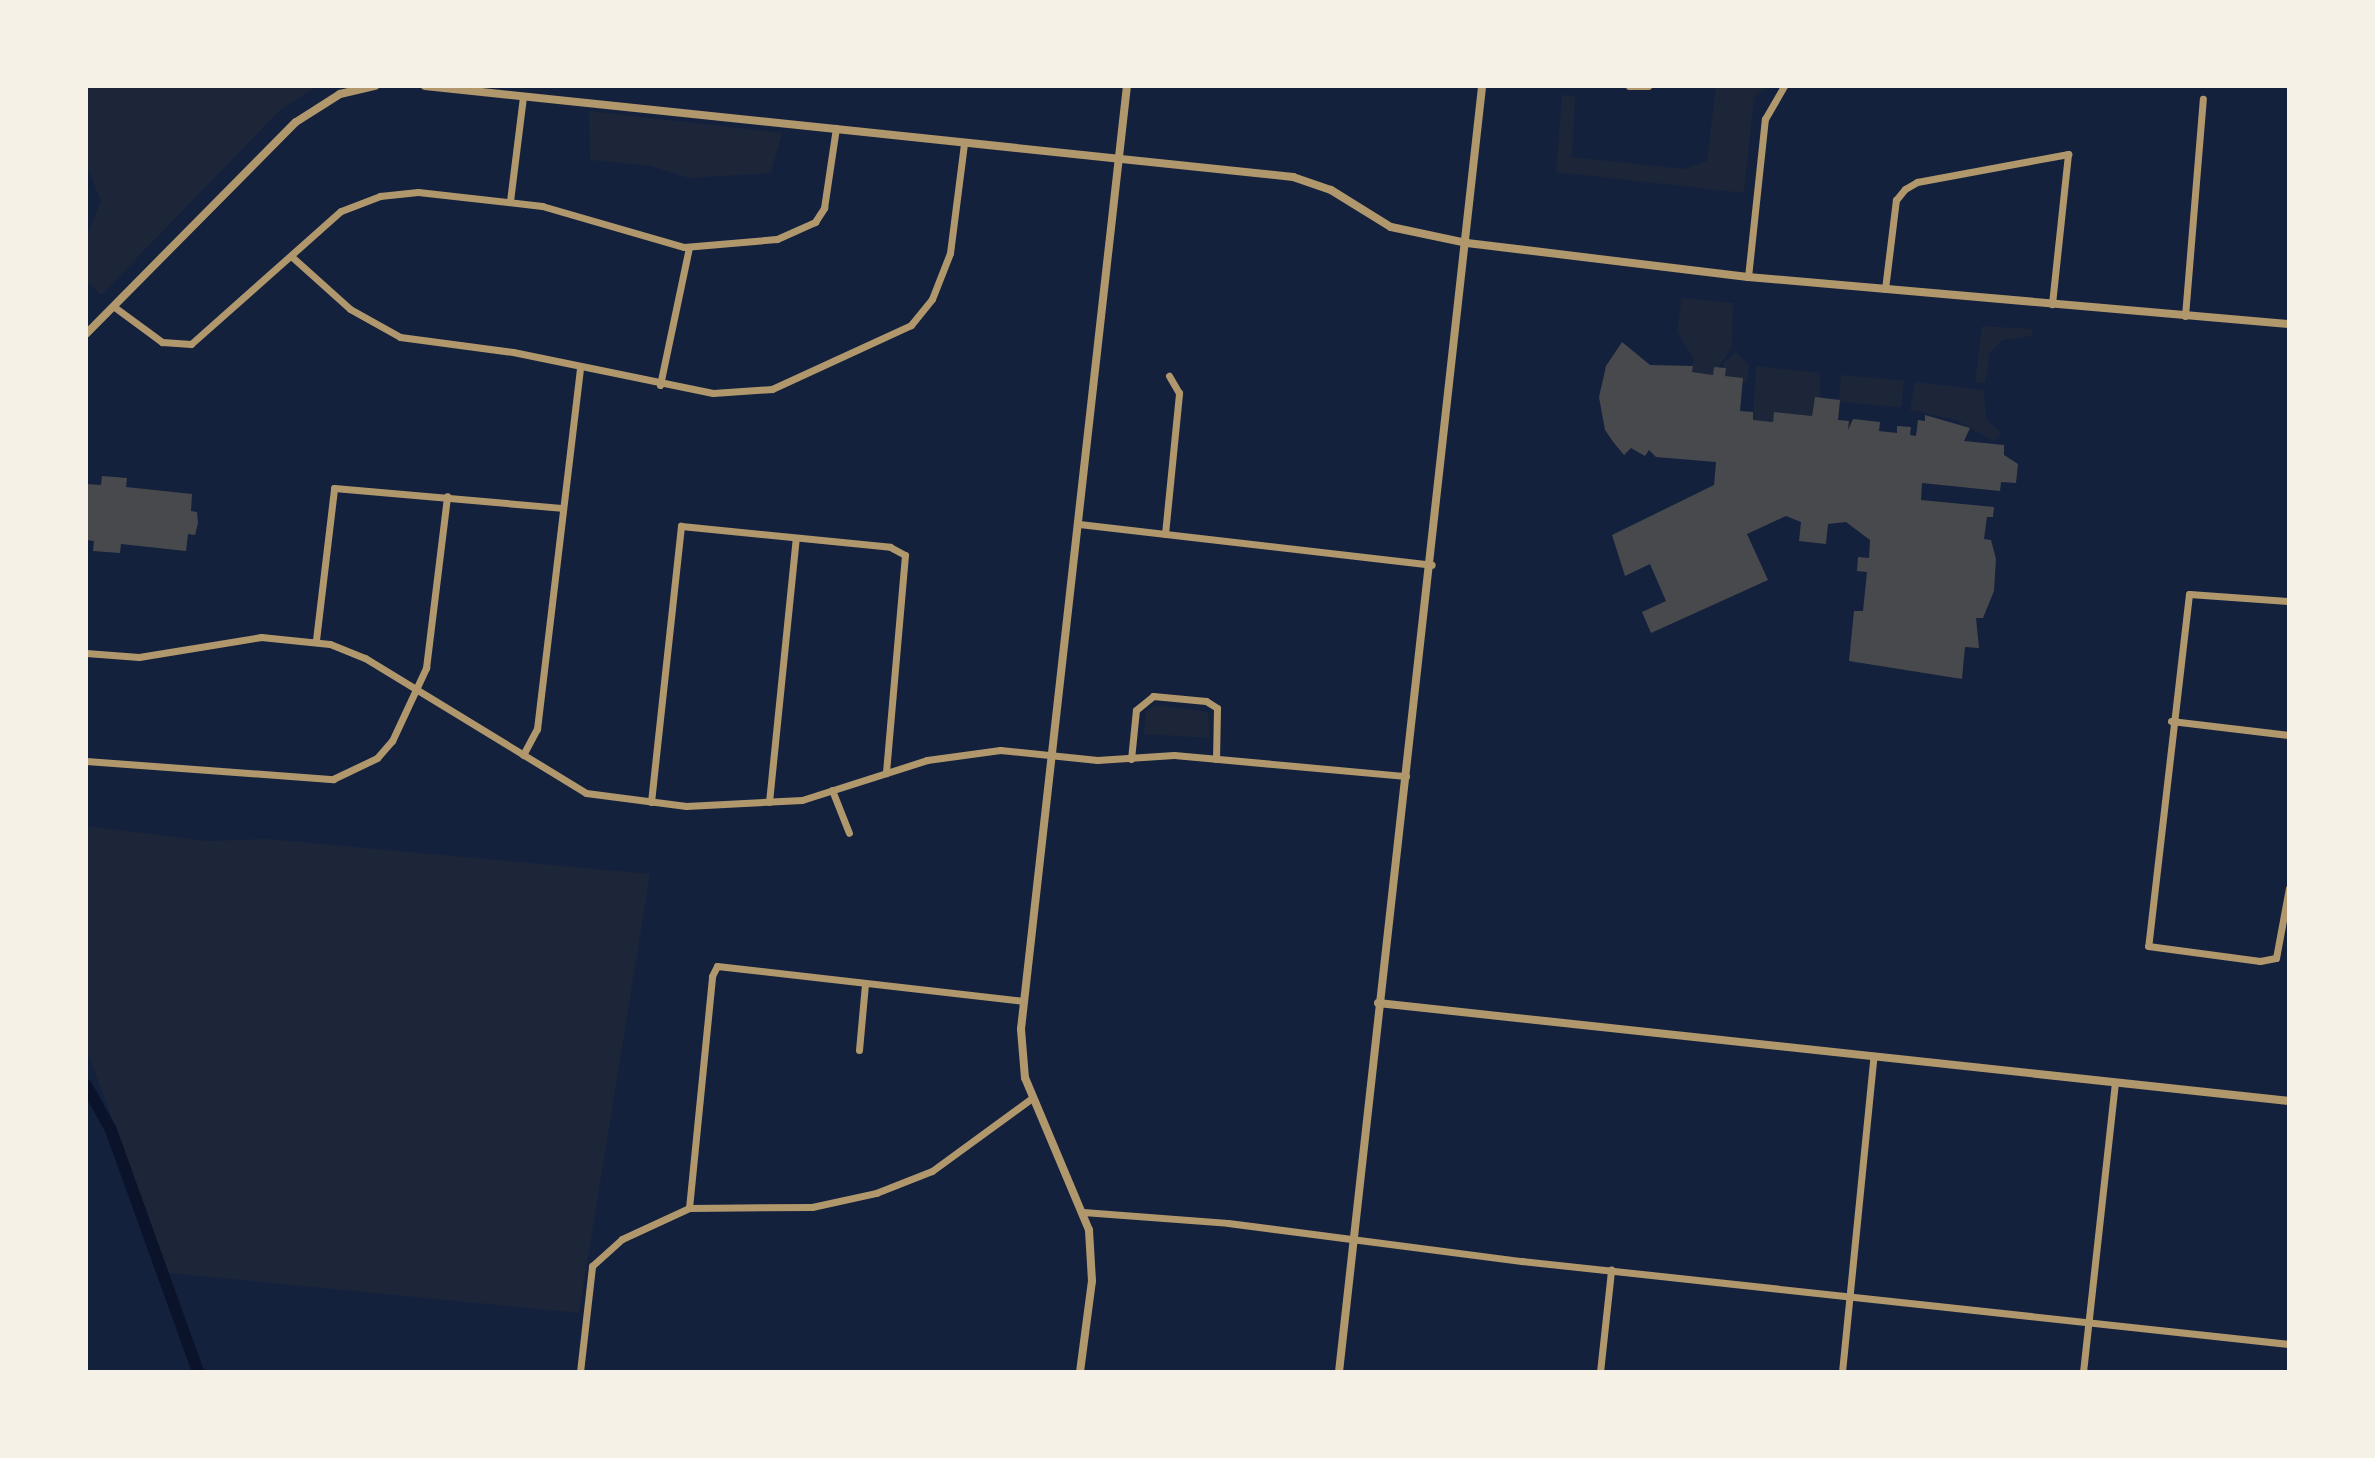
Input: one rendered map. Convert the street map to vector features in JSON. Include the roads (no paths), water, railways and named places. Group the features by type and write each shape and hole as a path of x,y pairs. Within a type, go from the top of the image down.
{"street":[{"path":"86,334 296,122 360,88 375,86"},
{"path":"425,86 1293,177 1331,190 1391,227 1467,243 1748,277 2289,324"},
{"path":"1080,1372 1093,1257 1083,1212 1032,1098 1022,1059 1024,1001 1127,86"},
{"path":"1339,1372 1378,1003 1432,565 1482,86"},
{"path":"1629,86 1648,87"},
{"path":"1748,277 1763,128 1784,86"},
{"path":"510,201 523,97"},
{"path":"2185,316 2203,99"},
{"path":"113,306 162,342 191,344 341,211 366,201 418,192 510,201 689,247 777,239 815,222 824,208 836,128"},
{"path":"291,256 308,276 350,309 400,337 713,393 772,389 862,351 911,325 932,299 950,253 964,143"},
{"path":"1885,289 1896,200 1917,182 2068,154 2052,304"},
{"path":"660,385 689,247"},
{"path":"523,755 537,729 580,367"},
{"path":"1165,534 1179,393 1169,376"},
{"path":"316,640 334,488 561,508"},
{"path":"86,761 333,779 377,758 426,668 447,496"},
{"path":"1079,524 1432,565"},
{"path":"651,802 681,526 890,547 905,555 886,773"},
{"path":"769,802 796,538"},
{"path":"2289,601 2189,594 2171,721 2148,946 2260,961 2276,958 2289,888"},
{"path":"86,653 139,657 261,637 316,640 365,658 586,793 713,808 802,800 886,773 972,751 1131,759 1174,755 1406,776"},
{"path":"1131,759 1136,710 1153,696 1206,701 1217,708 1216,759"},
{"path":"2171,721 2289,735"},
{"path":"832,790 849,833"},
{"path":"689,1208 717,966 1024,1001"},
{"path":"859,1050 865,984"},
{"path":"1378,1003 1873,1059 2289,1101"},
{"path":"1842,1372 1873,1059"},
{"path":"2083,1372 2115,1084"},
{"path":"580,1372 592,1266 622,1239 689,1208 812,1207 876,1193 932,1171 1032,1098"},
{"path":"1083,1212 1302,1233 2289,1344"},
{"path":"1600,1372 1611,1270"}],"waterway":[{"path":"86,1085 111,1130 198,1372"}]}
